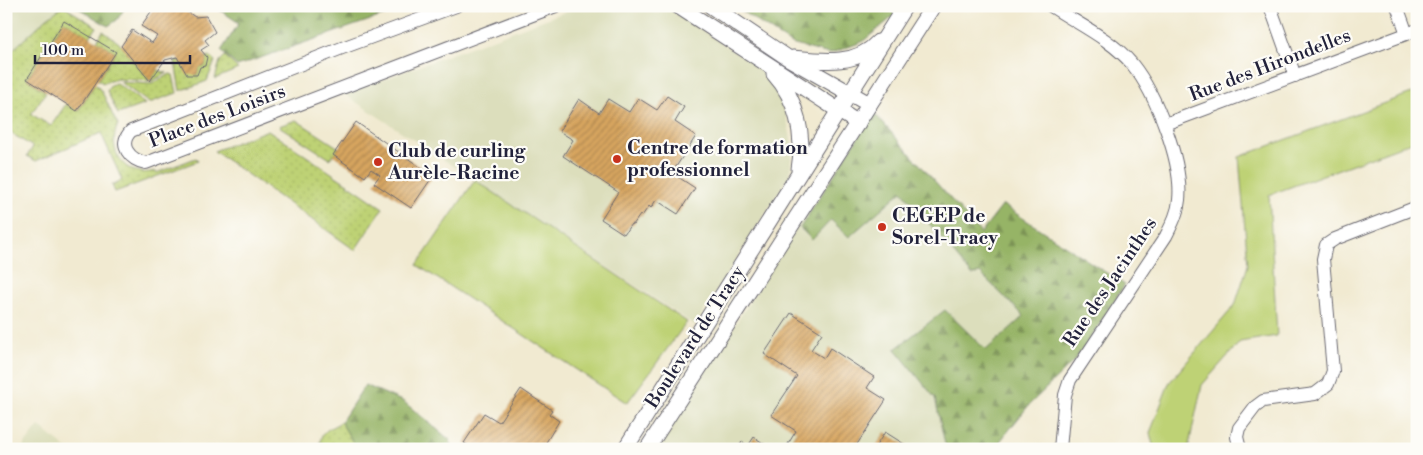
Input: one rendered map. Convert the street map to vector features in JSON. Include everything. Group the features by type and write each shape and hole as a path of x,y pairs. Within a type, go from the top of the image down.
{"street":[{"name":"Place des Loisirs","path":"456,6 342,48 131,131 125,142 127,152 138,161 146,163 556,6"},
{"path":"678,6 858,123"},
{"path":"711,6 788,58 869,104"},
{"name":"Boulevard de Tracy","path":"625,449 905,6"},
{"name":"Boulevard de Tracy","path":"647,449 933,6"},
{"name":"Rue des Jacinthes","path":"1051,6 1113,46 1131,63 1153,98 1165,124 1179,184 1179,200 1174,219 1138,279 1080,362 1070,380 1065,395 1060,449"},
{"path":"1270,6 1295,76"},
{"path":"1396,6 1412,32"},
{"path":"788,58 822,61 851,58 861,55 875,46 891,28"},
{"name":"Rue des Hirondelles","path":"1165,124 1412,32"},
{"path":"762,62 785,88 796,113 801,152 798,175"},
{"path":"1240,449 1237,437 1239,428 1255,407 1263,402 1314,394 1328,384 1333,371 1323,259 1326,245 1335,239 1417,207"},
{"name":"Boulevard de Tracy","path":"753,247 776,247"}],"shaded area":[{"path":"6,6 61,6 6,59"},
{"name":"Centre de formation professionnel","path":"581,6 665,6 755,65 774,88 785,110 792,144 790,174 695,325 344,94"},
{"name":"CEGEP de Sorel-Tracy","path":"866,119 1066,335 985,449 656,449"},
{"path":"39,426 67,449 21,449"}],"green space":[{"path":"63,6 97,27 90,37 64,21 27,79 46,92 31,114 51,126 66,104 78,111 95,84 102,92 118,124 114,144 121,161 127,167 135,171 155,171 156,173 196,158 198,161 115,192 112,185 122,180 101,133 36,161 27,156 33,147 6,130 6,56"},
{"path":"75,6 126,6 117,20 108,26"},
{"path":"214,6 411,6 237,66 221,51 239,23"},
{"path":"734,6 901,6 894,16 862,42 829,54 791,44"},
{"path":"103,31 119,43 150,81 117,79 103,83 98,80 116,52 97,41"},
{"path":"210,56 215,61 207,81 180,91 175,62 179,61 197,75 200,67 205,66 207,57"},
{"path":"225,56 238,69 215,79 220,61"},
{"path":"158,70 167,73 152,81 150,81"},
{"path":"170,74 173,75 177,93 149,103 120,82 152,84"},
{"path":"116,83 145,104 118,114 107,91 111,85"},
{"path":"1417,91 1417,140 1269,195 1277,336 1240,342 1202,385 1188,449 1154,449 1150,433 1169,383 1235,305 1248,265 1239,157"},
{"path":"874,113 981,233 1003,205 1125,285 1077,358 1029,405 994,449 950,449 945,444 935,398 895,349 945,310 986,350 1024,316 980,273 972,275 902,191 849,237 831,220 812,240 800,228"},
{"path":"296,120 339,148 330,159 279,126"},
{"path":"268,130 383,208 355,250 214,151"},
{"path":"475,180 687,322 627,403 417,265"},
{"path":"365,385 404,402 450,440 451,449 360,449 354,444 341,422"},
{"path":"341,422 354,444 360,449 325,449 320,444 324,433"}],"building":[{"path":"155,6 179,6 195,17 206,16 215,32 205,40 209,45 201,50 207,57 205,66 200,67 197,75 187,75 177,57 165,60 150,81 121,46 132,30 152,43 157,36 141,26"},
{"path":"64,21 116,52 77,111 27,79"},
{"name":"Centre de formation professionnel","path":"667,96 684,107 675,122 696,136 672,173 695,188 678,214 656,200 651,208 649,206 624,234 601,219 618,192 563,156 573,140 559,131 579,99 599,113 608,99 629,112 638,98 657,110"},
{"name":"Club de curling Aurèle-Racine","path":"356,122 433,176 411,208 374,183 380,175 371,169 365,177 333,155"},
{"path":"791,313 822,333 811,350 824,358 830,348 874,377 867,388 886,400 854,449 785,449 796,431 771,415 797,376 764,354"},
{"path":"521,389 552,410 549,414 559,421 542,449 497,449 493,446 491,449 473,449 464,443 484,413 499,422"},
{"path":"885,432 912,449 874,449"},
{"path":"754,437 772,449 737,449 742,442 748,446"}],"place":[{"name":"Centre de formation professionnel","path":"617,159"},
{"name":"Club de curling Aurèle-Racine","path":"378,162"},
{"name":"CEGEP de Sorel-Tracy","path":"882,227"}]}
